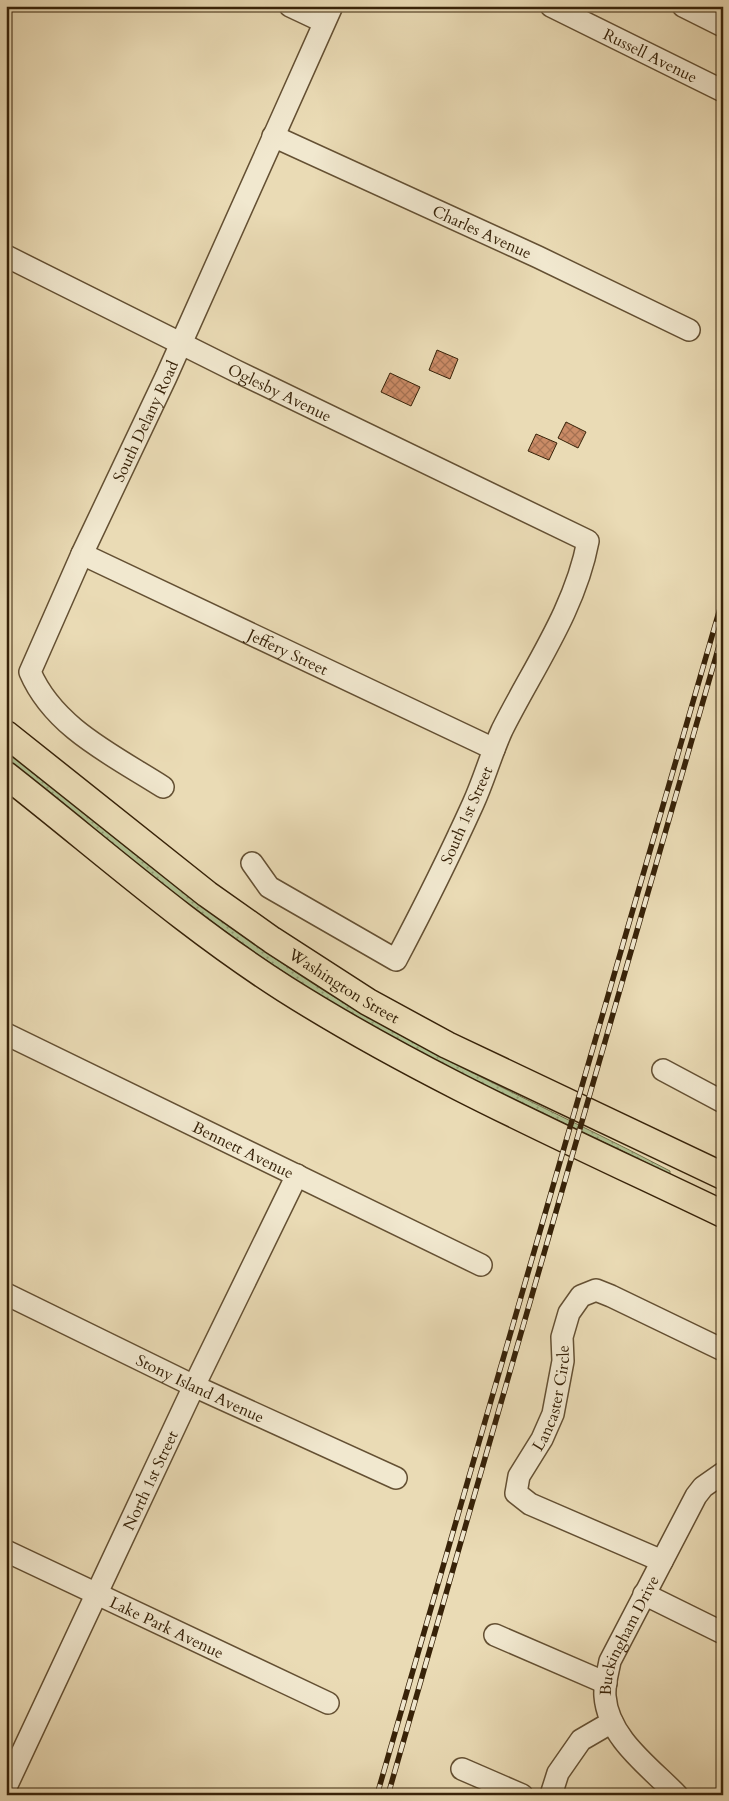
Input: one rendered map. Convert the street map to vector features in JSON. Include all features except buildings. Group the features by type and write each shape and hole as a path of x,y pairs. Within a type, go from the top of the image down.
{"main road":[{"name":"Washington Street","path":"6,734 207,894 272,940 368,1002 447,1045 723,1176"},
{"name":"Washington Street","path":"6,775 113,862 233,953 343,1025 424,1070 723,1214"}],"street":[{"path":"290,6 328,14"},
{"name":"Russell Avenue","path":"551,6 723,91"},
{"path":"683,6 723,26"},
{"name":"South Delany Road","path":"163,787 91,742 57,715 39,692 30,672 328,14"},
{"name":"Charles Avenue","path":"273,136 538,257 689,330"},
{"name":"Oglesby Avenue","path":"6,256 180,343 556,524"},
{"name":"South 1st Street","path":"252,863 269,886 396,960 470,811 494,749 556,630 584,562 588,541 556,524"},
{"name":"Jeffery Street","path":"82,554 494,749"},
{"name":"Bennett Avenue","path":"6,1034 481,1265"},
{"path":"663,1070 723,1102"},
{"name":"North 1st Street","path":"6,1787 194,1386 297,1175"},
{"name":"Lancaster Circle","path":"662,1561 530,1504 516,1493 519,1476 542,1439 553,1414 563,1361 562,1337 569,1313 581,1296 596,1290 612,1296 723,1350"},
{"name":"Stony Island Avenue","path":"6,1294 194,1386 396,1478"},
{"name":"Buckingham Drive","path":"678,1795 630,1747 612,1722 607,1706 606,1683 610,1661 696,1496 703,1487 723,1473"},
{"name":"Lake Park Avenue","path":"6,1551 328,1703"},
{"path":"644,1594 723,1633"},
{"path":"495,1635 606,1683"},
{"path":"551,1795 558,1773 581,1740 612,1722"},
{"path":"462,1769 522,1795"}],"green space":[{"path":"6,751 216,917 304,978 388,1029 468,1071 630,1150 670,1171 670,1174 401,1042 315,992 235,938 158,880 6,759"}],"railway":[{"path":"377,1795 723,598"},
{"path":"388,1795 723,632"}]}
